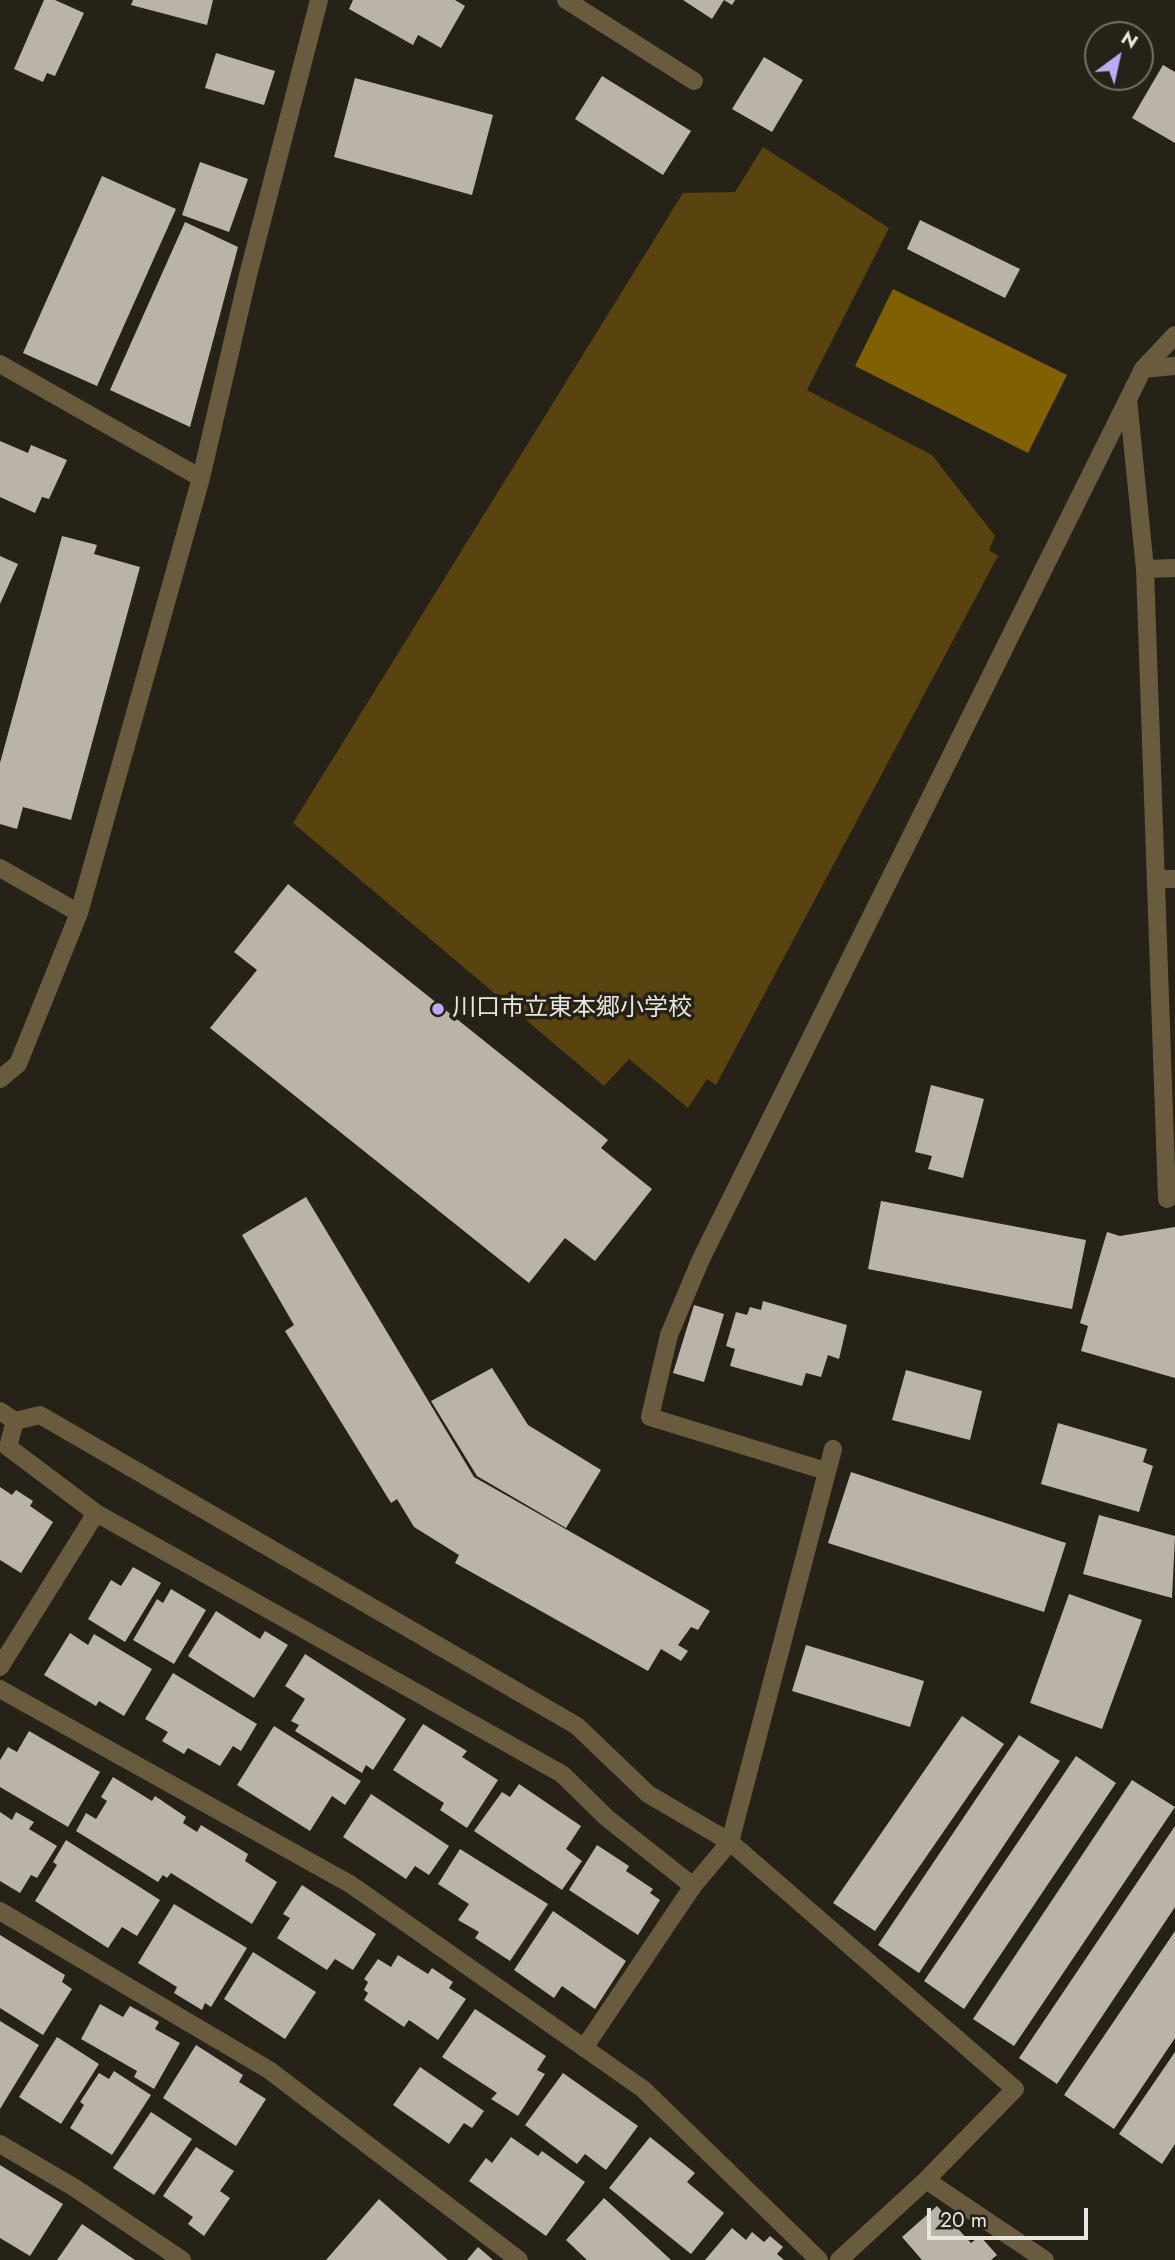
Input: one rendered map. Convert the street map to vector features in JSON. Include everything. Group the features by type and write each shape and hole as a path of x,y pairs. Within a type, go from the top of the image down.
{"street":[{"path":"0,1079 18,1063 79,913 201,478 248,275 320,0"},
{"path":"566,0 694,80"},
{"path":"826,1471 650,1417 669,1335 701,1259 1128,398 1143,369 1175,335"},
{"path":"0,364 201,478"},
{"path":"1143,369 1175,366"},
{"path":"1128,398 1145,569 1166,879 1167,1199"},
{"path":"1145,569 1175,568"},
{"path":"0,867 79,913"},
{"path":"693,1886 607,1818 562,1774 96,1513 8,1447 7,1416 40,1415 577,1726 648,1794 730,1842 1015,2089 926,2180 839,2260"},
{"path":"584,2048 693,1886 730,1842 832,1450"},
{"path":"0,1667 96,1513"},
{"path":"0,1689 350,1884 643,2089 819,2260"},
{"path":"0,1911 269,2070 520,2260"},
{"path":"0,2144 75,2188 182,2260"},
{"path":"926,2180 1045,2260"}],"shaded area":[{"path":"763,147 889,228 807,390 932,455 995,536 989,550 998,556 716,1085 707,1079 688,1108 629,1059 604,1086 293,823 683,193 735,192"},
{"path":"893,289 1067,375 1028,453 855,366"}],"building":[{"path":"44,0 55,0 84,13 55,76 47,73 43,82 14,69"},
{"path":"133,0 213,0 207,25 131,5"},
{"path":"353,0 455,0 465,6 441,48 418,35 413,45 349,9"},
{"path":"683,0 724,0 712,19"},
{"path":"216,53 275,71 264,105 205,88"},
{"path":"764,57 803,80 772,132 732,109"},
{"path":"1163,65 1175,72 1175,143 1132,118 1148,91 1154,91 1154,80"},
{"path":"602,76 691,131 663,175 575,119"},
{"path":"355,78 493,115 472,195 334,157"},
{"path":"200,162 248,179 229,232 182,215"},
{"path":"102,176 176,209 97,386 23,353"},
{"path":"920,220 1020,269 1005,298 907,249"},
{"path":"185,222 238,247 190,427 110,390"},
{"path":"0,441 28,453 31,445 67,460 49,499 42,497 35,513 0,497"},
{"path":"62,536 97,545 94,554 140,567 71,820 23,807 17,829 0,824 0,763"},
{"path":"0,556 18,564 0,604"},
{"path":"288,884 608,1140 601,1148 652,1189 595,1261 565,1238 529,1283 210,1028 257,970 234,952"},
{"path":"931,1085 984,1099 963,1178 928,1169 932,1156 915,1152"},
{"path":"306,1197 474,1477 710,1611 698,1630 691,1627 678,1645 688,1651 681,1661 661,1649 648,1671 455,1563 459,1555 414,1527 397,1499 391,1503 285,1331 294,1325 242,1235"},
{"path":"881,1201 1086,1240 1072,1309 868,1269"},
{"path":"1175,1227 1175,1378 1081,1351 1088,1326 1080,1323 1107,1232 1120,1236"},
{"path":"763,1301 847,1325 839,1359 828,1355 821,1377 806,1373 802,1386 730,1366 735,1349 726,1346 736,1312 747,1315 750,1307 761,1310"},
{"path":"694,1305 724,1314 704,1382 673,1373"},
{"path":"492,1368 528,1425 601,1470 566,1528 477,1476 431,1401"},
{"path":"906,1370 982,1391 970,1440 892,1420"},
{"path":"1058,1423 1147,1449 1143,1462 1153,1466 1139,1512 1041,1484"},
{"path":"851,1472 1066,1543 1044,1612 828,1543"},
{"path":"0,1487 12,1495 16,1490 33,1501 30,1506 53,1522 21,1573 0,1560"},
{"path":"1099,1515 1175,1536 1172,1598 1083,1574"},
{"path":"133,1567 161,1583 125,1642 88,1619 111,1580 121,1586"},
{"path":"171,1589 206,1610 174,1664 133,1640 157,1599 163,1603"},
{"path":"1069,1594 1142,1620 1102,1729 1030,1703"},
{"path":"216,1611 260,1639 265,1631 288,1645 254,1698 188,1656"},
{"path":"70,1633 88,1645 94,1634 152,1669 124,1716 99,1701 96,1706 44,1675"},
{"path":"806,1645 924,1681 910,1727 792,1691"},
{"path":"305,1654 406,1719 373,1770 366,1765 362,1773 295,1731 299,1725 291,1721 305,1699 285,1686"},
{"path":"173,1673 257,1724 241,1751 233,1746 220,1766 188,1748 184,1754 162,1741 168,1732 145,1719"},
{"path":"962,1716 1004,1744 875,1931 833,1903"},
{"path":"423,1724 467,1751 462,1757 498,1780 467,1828 440,1810 444,1803 393,1770"},
{"path":"274,1726 361,1781 345,1805 332,1796 310,1831 237,1785"},
{"path":"29,1731 100,1772 68,1827 0,1787 0,1760 8,1747 17,1752"},
{"path":"1019,1735 1060,1761 919,1973 878,1945"},
{"path":"1076,1756 1116,1783 964,2009 924,1981"},
{"path":"113,1777 152,1801 155,1796 186,1817 183,1823 197,1832 201,1825 248,1854 245,1861 277,1882 252,1924 171,1873 167,1878 163,1875 158,1882 76,1831 86,1813 96,1819 107,1801 101,1797"},
{"path":"1132,1780 1175,1807 1014,2046 973,2019"},
{"path":"519,1784 581,1826 566,1849 582,1861 562,1890 474,1831 502,1792 510,1797"},
{"path":"371,1794 449,1846 429,1875 415,1866 406,1879 343,1837"},
{"path":"0,1812 12,1820 16,1812 34,1822 29,1829 57,1846 37,1878 31,1875 20,1893 0,1881"},
{"path":"1175,1826 1175,1907 1057,2084 1019,2058"},
{"path":"66,1840 160,1900 137,1936 122,1927 108,1948 35,1901 57,1865 53,1862"},
{"path":"597,1845 629,1866 626,1871 653,1889 650,1893 660,1900 638,1935 569,1890"},
{"path":"460,1849 548,1904 510,1961 475,1938 479,1932 458,1920 469,1904 438,1884"},
{"path":"302,1885 376,1934 353,1970 335,1959 327,1970 277,1938 290,1918 283,1914"},
{"path":"174,1904 247,1948 211,2007 205,2003 202,2010 174,1993 177,1987 138,1963"},
{"path":"553,1911 626,1961 595,2009 562,1986 554,1998 514,1970"},
{"path":"1175,1931 1175,2038 1114,2129 1064,2095"},
{"path":"0,1935 65,1975 62,1982 72,1989 43,2035 0,2008"},
{"path":"253,1952 316,1992 285,2039 224,1999"},
{"path":"398,1955 428,1974 432,1968 453,1982 449,1988 466,1999 438,2040 409,2020 404,2027 364,2000 368,1993 364,1990 368,1982 364,1979 378,1959 391,1967"},
{"path":"100,2004 123,2017 130,2006 159,2022 155,2029 180,2043 154,2089 134,2077 137,2071 81,2039"},
{"path":"475,2009 546,2056 537,2070 545,2074 518,2116 491,2099 497,2093 442,2057"},
{"path":"0,2021 39,2045 0,2109"},
{"path":"57,2037 99,2064 61,2124 19,2097"},
{"path":"196,2045 243,2075 239,2082 266,2099 236,2146 163,2098"},
{"path":"1175,2052 1175,2144 1162,2164 1119,2134"},
{"path":"420,2067 484,2111 472,2128 464,2123 449,2144 393,2105"},
{"path":"114,2071 151,2095 112,2155 70,2128 84,2105 80,2102 99,2073 109,2079"},
{"path":"563,2073 638,2126 606,2170 585,2154 577,2164 525,2125"},
{"path":"151,2112 192,2139 154,2195 113,2168"},
{"path":"511,2137 538,2156 542,2151 585,2182 546,2236 469,2181 486,2158 492,2163"},
{"path":"650,2137 695,2173 687,2182 724,2213 691,2254 609,2188"},
{"path":"196,2147 234,2171 220,2191 230,2198 204,2236 188,2224 193,2217 163,2196"},
{"path":"0,2165 63,2204 30,2256 0,2238"},
{"path":"604,2198 671,2260 587,2260 566,2240"},
{"path":"379,2199 448,2260 326,2260"},
{"path":"937,2206 971,2243 980,2236 997,2255 991,2260 922,2260 902,2237"},
{"path":"82,2224 135,2260 57,2260"},
{"path":"732,2228 746,2240 752,2232 764,2242 770,2236 783,2247 777,2254 784,2260 705,2260"},
{"path":"478,2247 493,2260 467,2260"}],"place":[{"name":"川口市立東本郷小学校","path":"438,1009"}]}
